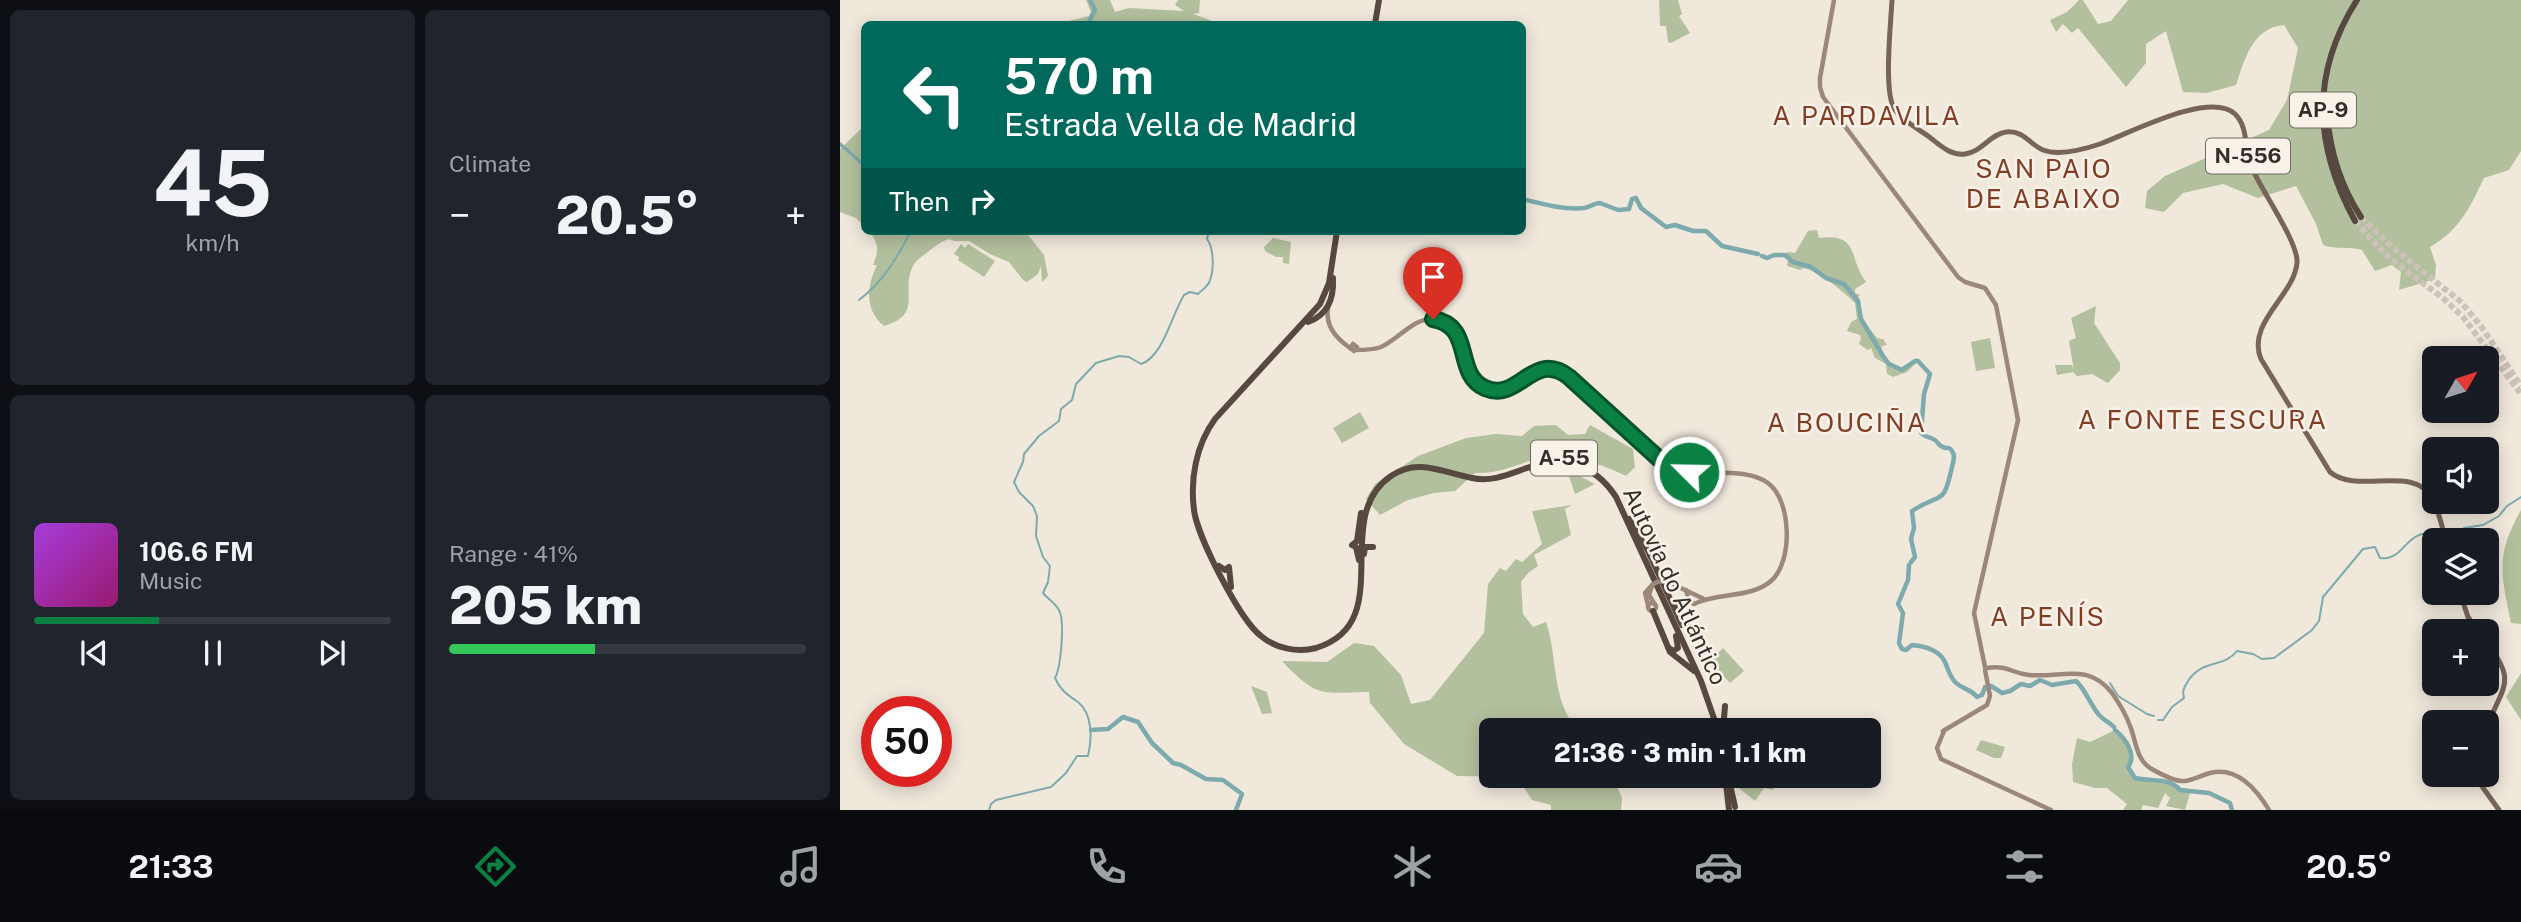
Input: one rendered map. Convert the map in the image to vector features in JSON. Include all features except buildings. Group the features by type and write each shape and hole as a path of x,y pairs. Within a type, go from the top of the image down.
{"highway":[{"path":"1374,21 1378,0"},
{"name":"AP-9","path":"2358,219 2335,167 2327,108 2332,66 2340,40 2359,0"},
{"path":"1223,592 1223,585 1195,532 1192,515 1195,472 1201,443 1215,419 1311,319 1322,311 1333,278 1338,235"},
{"path":"1322,311 1338,235"},
{"path":"1311,319 1306,313 1322,311"},
{"name":"Autovía do Atlántico","path":"1311,319 1212,429 1204,444 1198,472 1196,507 1202,533 1220,566 1225,570 1229,567 1231,587 1252,623 1265,635 1289,646 1310,645 1339,631 1352,614 1357,598 1361,513 1373,487 1388,473 1403,466 1432,464 1471,475 1487,476 1543,460 1562,458 1584,464 1601,474 1613,486 1707,686 1716,718"},
{"name":"Autovía do Atlántico","path":"1193,507 1204,545 1255,636 1287,652 1307,653 1336,641 1352,620 1360,599 1363,517 1371,496 1396,472 1426,466 1482,479 1505,476 1548,462 1582,466 1595,473 1609,486 1701,681 1715,718"},
{"name":"A-55","path":"1482,479 1499,480 1536,472 1546,466 1556,467"},
{"path":"1186,470 1195,472"},
{"path":"1629,519 1682,625"},
{"path":"1361,580 1364,549 1367,546 1373,547 1362,530"},
{"path":"1632,531 1679,641 1675,650 1668,647"},
{"path":"1668,595 1678,606 1693,598"},
{"path":"1651,605 1672,654 1696,672 1701,681"},
{"path":"1722,718 1725,706"},
{"path":"1729,788 1732,809"},
{"path":"1731,788 1732,809"}],"main road":[{"path":"1834,0 1820,78 1822,94 1958,277 1962,281 1985,288 1996,305 2018,422 1974,615 1990,698 1986,707 1942,734 1937,748 1941,759 2051,810"},
{"name":"N-556","path":"1892,0 1888,88 1891,104 1901,116 1954,153 1972,153 1996,136 2009,132 2024,135 2042,150 2056,152 2097,145 2159,118 2193,110 2219,106 2235,113 2242,125 2252,168 2294,248 2297,260 2292,277 2259,335 2257,345 2261,359 2330,472 2344,481 2407,482 2420,485 2432,499 2441,528"},
{"path":"1322,311 1334,334 1353,348 1384,346 1420,322 1433,319 1443,322 1458,335 1471,375 1482,386 1502,390 1537,371 1558,370 1675,470 1679,468 1689,472 1757,477 1773,488 1783,508 1786,554 1777,574 1767,584 1756,590 1705,599 1693,598 1686,590 1666,581 1657,582 1650,587 1651,605"},
{"path":"2495,710 2503,692 2505,679 2499,659"},
{"path":"1986,668 2003,667 2032,675 2092,675 2104,683 2123,711 2140,756 2150,768 2179,781 2216,772 2237,777 2252,785 2269,810"},
{"path":"2482,787 2499,810"}],"green space":[{"path":"1086,0 1110,0 1115,12 1129,8 1184,11 1175,5 1178,0 1200,0 1199,13 1193,14 1211,21 1068,21 1089,16 1091,12"},
{"path":"1659,0 1678,0 1682,14 1679,16 1690,33 1668,42 1666,26 1660,26"},
{"path":"2079,0 2083,0 2098,24 2111,21 2128,0 2521,0 2521,151 2509,170 2484,178 2457,225 2430,247 2436,265 2435,279 2399,290 2401,272 2392,265 2375,271 2362,250 2323,245 2316,224 2296,186 2258,198 2223,184 2183,193 2164,212 2145,208 2147,191 2165,176 2269,130 2287,100 2298,48 2284,25 2273,27 2257,38 2251,46 2236,85 2207,93 2183,92 2166,31 2146,44 2146,63 2126,87 2078,28 2072,33 2063,24 2056,32 2050,20 2067,12"},
{"path":"861,129 861,223 856,218 840,212 840,149"},
{"path":"1817,230 1819,238 1841,239 1851,249 1866,282 1855,289 1855,293 1860,295 1858,298 1863,320 1877,338 1883,339 1887,345 1882,346 1881,356 1900,368 1920,359 1907,372 1893,377 1887,374 1886,364 1875,358 1871,348 1868,350 1859,344 1860,335 1847,331 1851,322 1857,319 1855,303 1844,293 1816,273 1787,266 1787,252 1795,253 1808,231"},
{"path":"872,235 1028,235 1044,255 1048,276 1042,282 1041,266 1038,274 1027,282 1009,262 969,241 949,239 914,264 910,276 907,309 896,321 884,326 873,313 869,298 877,265 873,265 877,247"},
{"path":"1273,238 1291,242 1289,264 1283,263 1283,257 1276,257 1265,251 1264,247"},
{"path":"961,244 965,248 968,244 995,261 984,277 958,260 959,257 954,254"},
{"path":"2096,306 2094,323 2120,363 2120,370 2108,383 2092,374 2077,376 2073,372 2057,375 2055,365 2072,365 2074,371 2069,341 2076,338 2071,318"},
{"path":"1990,338 1995,368 1976,371 1971,342"},
{"path":"1360,412 1369,428 1342,443 1333,428"},
{"path":"1556,425 1568,435 1585,434 1590,425 1633,449 1635,467 1626,476 1584,460 1540,458 1500,470 1475,473 1455,491 1408,500 1380,515 1366,499 1375,484 1418,456 1466,438 1496,434 1522,436 1534,426"},
{"path":"1570,471 1595,484 1575,494 1568,473"},
{"path":"1572,505 1565,509 1571,535 1534,555 1538,566 1521,582 1523,614 1533,627 1546,622 1559,692 1569,718 1479,718 1479,776 1457,776 1404,744 1370,703 1369,692 1320,691 1303,682 1282,661 1327,662 1354,643 1374,646 1401,675 1411,704 1430,700 1484,633 1488,584 1500,568 1506,571 1516,559 1522,562 1542,544 1532,511"},
{"path":"2521,510 2521,624 2511,623 2502,565 2507,540"},
{"path":"1723,648 1744,671 1730,683 1710,661"},
{"path":"2521,673 2521,720 2506,697"},
{"path":"1251,686 1267,692 1272,713 1262,714"},
{"path":"2113,731 2122,737 2131,756 2126,767 2134,779 2168,783 2179,791 2190,793 2185,810 2166,806 2170,798 2165,793 2158,808 2143,805 2141,810 2123,810 2127,804 2107,788 2073,782 2072,764 2077,738 2090,742"},
{"path":"1981,740 2005,747 2001,758 1994,758 1976,750"},
{"path":"1524,788 1618,788 1622,798 1621,810 1551,810 1551,805 1532,800"},
{"path":"1739,788 1764,788 1755,801"}],"waterway":[{"path":"1090,0 1095,10 1090,21"},
{"path":"840,144 861,162"},
{"path":"1526,200 1569,208 1584,208 1600,203 1618,210 1629,209 1632,199 1636,198 1641,208 1666,227 1675,225 1693,231 1706,231 1722,246 1758,254"},
{"path":"859,300 889,269 909,235"},
{"path":"989,810 996,800 1051,787 1066,773 1077,756 1088,756 1090,742 1089,720 1083,707 1062,689 1055,678 1062,644 1061,616 1059,610 1043,593 1050,566 1043,557 1036,536 1037,516 1033,506 1019,492 1014,482 1024,454 1039,436 1059,421 1061,409 1072,400 1076,384 1096,363 1119,356 1129,357 1141,364 1155,353 1184,295 1190,292 1198,294 1209,282 1213,259 1208,235"},
{"path":"1762,256 1767,258 1785,255 1793,262 1811,267 1826,278 1844,284 1858,301 1861,319 1889,364 1902,370 1918,361 1930,374 1924,394 1921,433 1945,448 1950,448 1954,459 1943,494 1912,511 1914,528 1911,539 1915,557 1911,562"},
{"path":"2464,528 2483,525 2499,516 2507,506 2521,497"},
{"path":"2158,720 2163,720 2172,707 2184,698 2185,685 2200,669 2226,660 2237,651 2262,659 2274,658 2312,630 2319,621 2323,597 2363,549 2375,547 2380,558 2389,558 2422,534"},
{"path":"1909,565 1908,580 1898,604 1903,613 1899,643 1902,649 1906,650 1912,645 1935,652 1945,662 1955,682 1977,697 1982,695 1985,687 1991,686 2002,693 2021,684 2030,686 2040,680 2052,685 2076,681 2097,713 2114,727"},
{"path":"2110,683 2118,696 2154,716"},
{"path":"1091,730 1108,729 1123,717 1138,722 1152,743 1173,763 1206,779 1223,780 1242,794 1236,810"},
{"path":"2115,730 2129,747 2131,757 2128,767 2135,778 2171,783 2180,790 2209,793 2230,803 2232,810"}],"tunnel":[{"path":"2361,217 2393,248 2460,301 2481,326 2521,386"},
{"path":"2355,221 2387,256 2444,299 2463,317 2521,394"}],"district":[{"name":"A PARDAVILA","path":"1867,116"},
{"name":"SAN PAIO DE ABAIXO","path":"2044,184"},
{"name":"A FONTE ESCURA","path":"2203,420"},
{"name":"A BOUCIÑA","path":"1847,423"},
{"name":"A PENÍS","path":"2048,617"}],"route":[{"path":"1433,319 1446,323 1456,332 1471,375 1482,386 1489,390 1506,390 1537,371 1558,370 1658,458 1673,466 1675,470 1679,468 1689,472"}]}
